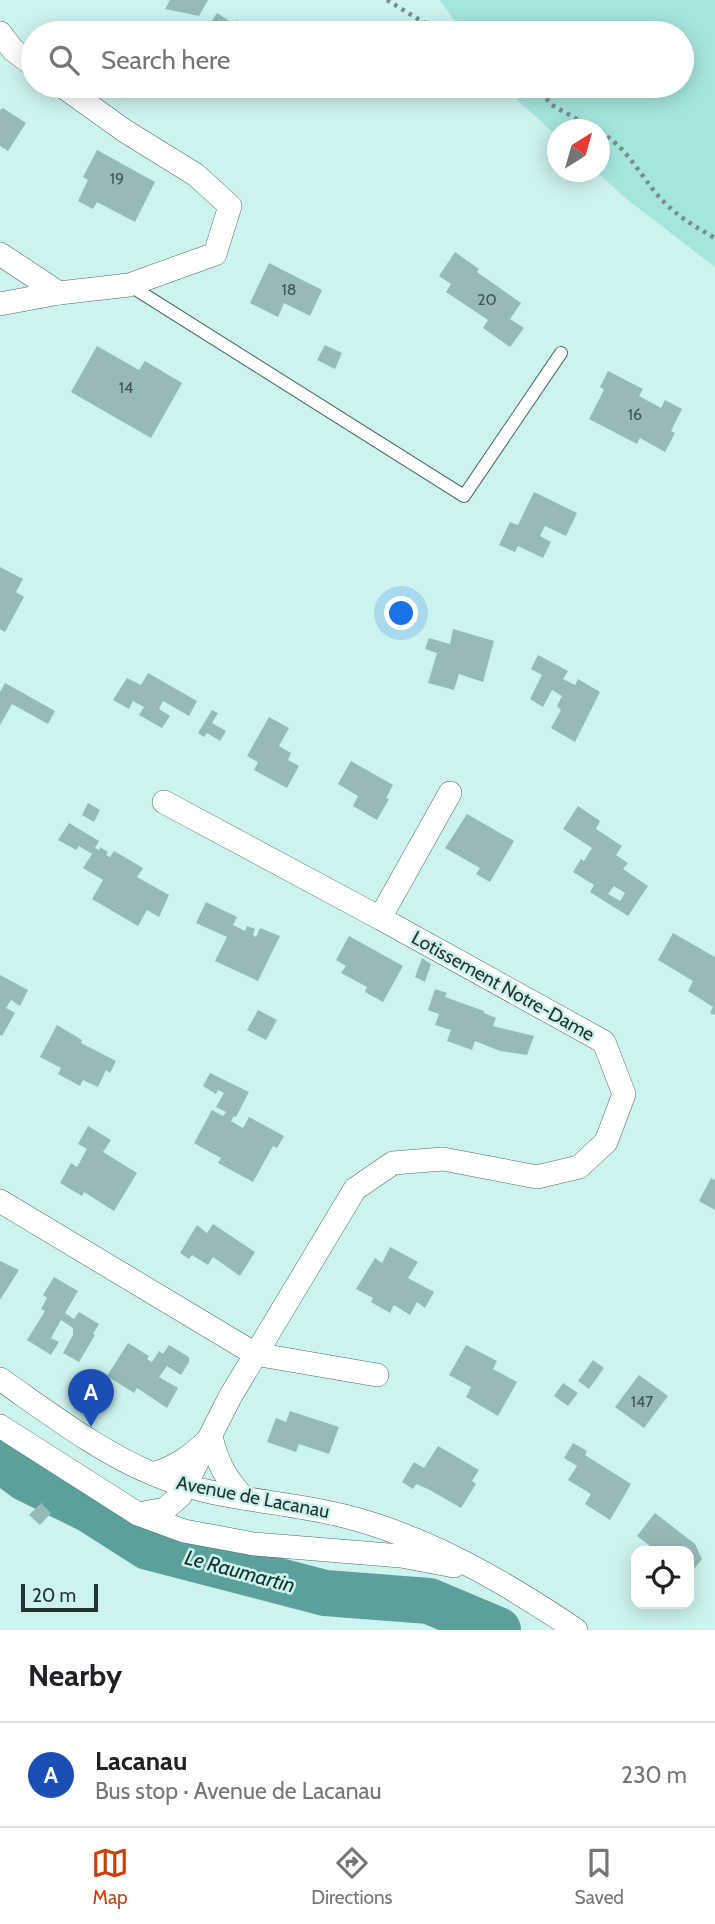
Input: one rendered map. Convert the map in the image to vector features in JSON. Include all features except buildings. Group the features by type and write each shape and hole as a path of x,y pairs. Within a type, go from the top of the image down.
{"street":[{"path":"0,33 21,56"},
{"path":"0,304 59,293 129,285 215,254 230,205 196,175 125,131 79,98"},
{"path":"0,254 59,293"},
{"path":"380,918 450,793"},
{"name":"Lotissement Notre-Dame","path":"138,1514 165,1509 180,1496 255,1354 355,1189 393,1163 443,1159 537,1177 579,1167 606,1142 624,1094 604,1042 164,802"},
{"path":"0,1201 255,1354 377,1376"},
{"name":"Avenue de Lacanau","path":"0,1379 104,1450 153,1474 186,1486 343,1515 380,1526 423,1543 481,1572 576,1630"},
{"name":"Avenue de Lacanau","path":"0,1426 138,1514 184,1531 254,1544 401,1556 481,1572"},
{"path":"211,1437 222,1471 244,1498"},
{"name":"Lotissement Notre-Dame","path":"153,1474 171,1469 193,1455 211,1437"}],"lane":[{"path":"129,285 464,496 561,353"}],"path":[{"path":"391,1 421,21"},
{"path":"546,98 552,105 577,119"},
{"path":"610,140 626,153 656,193 680,218 715,238"}],"shaded area":[{"path":"440,0 715,0 715,267 608,182 610,182 610,119 547,119 547,127 515,98 694,98 694,21 455,21"}],"waterway":[{"name":"Le Raumartin","path":"0,1459 25,1478 90,1510 148,1547 325,1593 429,1601 498,1630"}],"place":[{"name":"Lacanau","path":"91,1427"}]}
